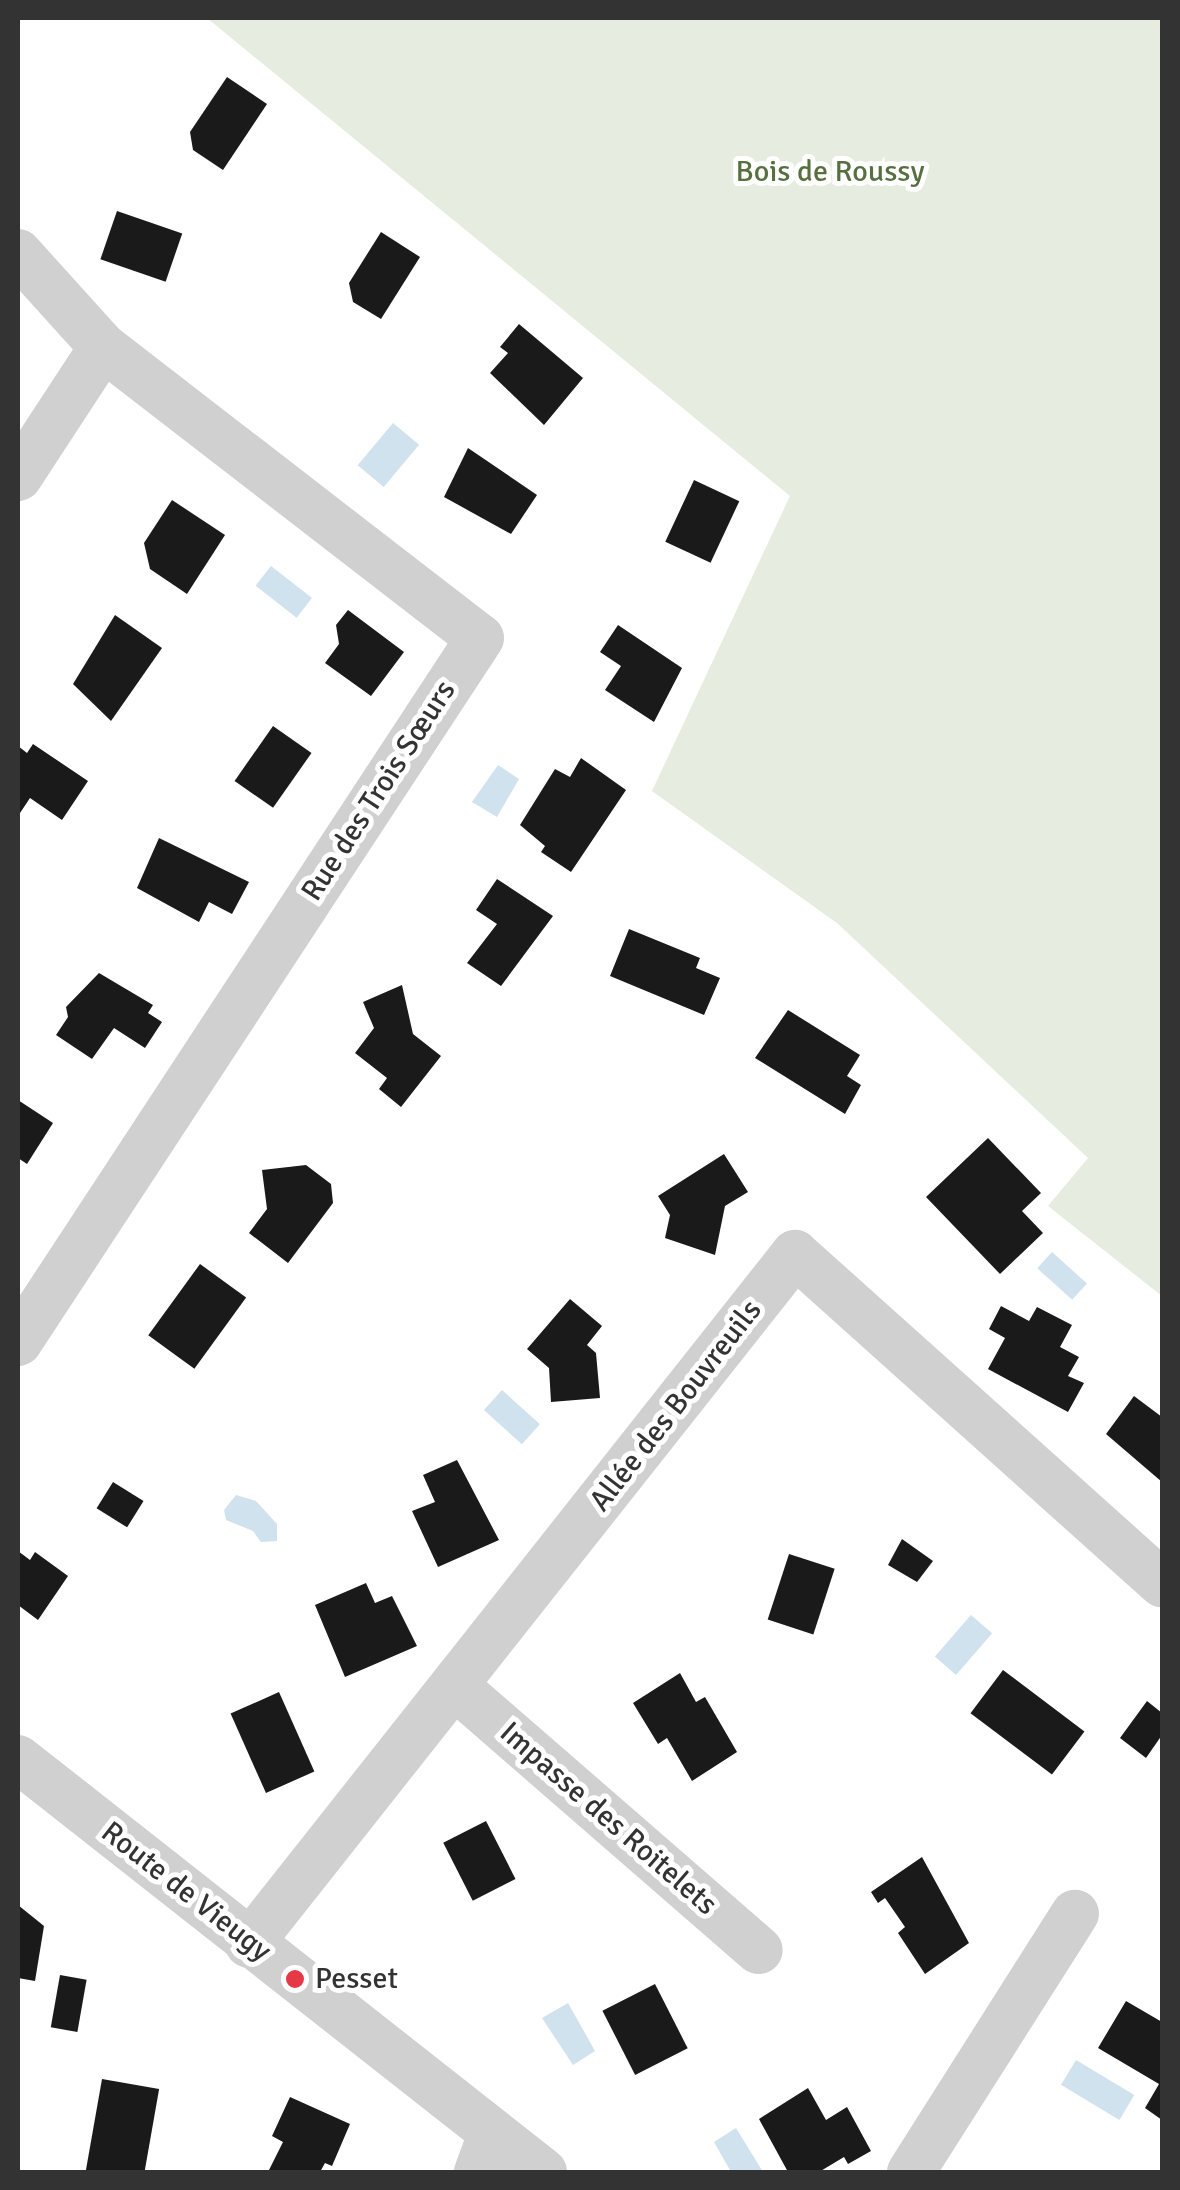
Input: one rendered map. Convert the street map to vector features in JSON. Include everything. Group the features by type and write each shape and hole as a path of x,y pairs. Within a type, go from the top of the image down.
{"street":[{"name":"Rue des Trois Sœurs","path":"18,253 103,347 480,638 35,1277 18,1342"},
{"path":"18,477 103,347"},
{"name":"Allée des Bouvreuils","path":"250,1944 795,1254 1162,1583"},
{"name":"Impasse des Roitelets","path":"456,1687 760,1950"},
{"name":"Route de Vieugy","path":"18,1759 250,1944 485,2153 543,2172"},
{"path":"910,2172 1075,1914"}],"green space":[{"name":"Bois de Roussy","path":"207,18 1162,18 1162,1296 1048,1206 1088,1158 837,923 652,791 790,496"}],"water":[{"path":"393,423 419,445 384,487 358,465"},
{"path":"271,566 312,598 297,618 256,586"},
{"path":"498,765 519,779 497,817 472,802"},
{"path":"1052,1252 1087,1283 1072,1300 1037,1268"},
{"path":"502,1390 540,1424 522,1444 484,1410"},
{"path":"236,1495 256,1501 277,1524 277,1541 261,1542 253,1531 226,1520 224,1510"},
{"path":"971,1615 992,1633 956,1675 935,1657"},
{"path":"568,2003 595,2051 573,2065 542,2018"},
{"path":"1076,2060 1134,2095 1119,2120 1061,2085"},
{"path":"736,2128 763,2172 731,2172 714,2142"}],"building":[{"path":"227,77 267,104 223,170 193,150 190,132"},
{"path":"117,211 182,233 166,282 100,259"},
{"path":"381,232 420,257 381,319 353,302 349,283"},
{"path":"519,324 583,378 544,425 490,373 508,353 500,347"},
{"path":"468,448 537,495 511,534 444,497"},
{"path":"694,480 739,501 711,563 665,542"},
{"path":"172,500 225,535 187,594 150,569 144,543"},
{"path":"348,610 404,652 371,696 325,663 339,644 336,625"},
{"path":"115,615 162,648 111,721 73,684"},
{"path":"618,625 682,668 654,722 605,690 621,666 600,652"},
{"path":"273,726 312,753 273,808 235,781"},
{"path":"33,744 88,781 62,820 30,798 18,816 18,746 27,753"},
{"path":"581,758 626,790 571,872 541,852 545,846 520,825 555,769 570,777"},
{"path":"159,838 249,882 232,914 209,902 199,922 137,888"},
{"path":"497,879 553,916 501,986 467,963 497,924 476,910"},
{"path":"629,929 700,958 696,968 720,978 704,1015 610,976"},
{"path":"99,973 153,1005 148,1013 162,1022 145,1048 114,1028 92,1059 56,1035 68,1017 66,1007"},
{"path":"402,985 413,1034 441,1056 401,1107 379,1089 387,1078 355,1053 374,1028 363,1002"},
{"path":"788,1010 860,1055 847,1076 861,1085 845,1114 755,1058"},
{"path":"18,1100 53,1123 27,1164 18,1158"},
{"path":"988,1138 1041,1193 1022,1211 1043,1233 1000,1274 926,1197"},
{"path":"724,1154 748,1192 725,1206 715,1255 665,1238 670,1215 658,1196"},
{"path":"306,1165 331,1184 333,1203 288,1263 249,1233 267,1209 262,1170"},
{"path":"200,1264 246,1298 194,1369 148,1335"},
{"path":"570,1299 602,1326 587,1345 596,1353 600,1398 551,1402 549,1368 527,1349"},
{"path":"1001,1306 1029,1321 1037,1307 1072,1325 1060,1347 1079,1357 1068,1376 1084,1383 1068,1412 988,1369 1005,1338 989,1329"},
{"path":"1134,1396 1162,1417 1162,1482 1106,1434"},
{"path":"457,1460 499,1540 438,1567 412,1511 435,1502 423,1475"},
{"path":"113,1482 144,1501 127,1527 97,1508"},
{"path":"902,1539 933,1561 917,1582 888,1565"},
{"path":"18,1551 30,1560 35,1552 68,1576 38,1620 18,1605"},
{"path":"789,1554 835,1569 813,1634 768,1620"},
{"path":"366,1583 375,1603 392,1596 417,1646 345,1677 315,1605"},
{"path":"1003,1670 1084,1731 1052,1775 971,1713"},
{"path":"680,1673 696,1702 705,1697 737,1752 692,1781 667,1738 658,1744 633,1703"},
{"path":"279,1692 314,1771 266,1793 231,1714"},
{"path":"1147,1701 1162,1713 1162,1735 1146,1758 1120,1738"},
{"path":"486,1821 516,1879 473,1901 443,1843"},
{"path":"922,1857 969,1943 925,1974 898,1933 905,1927 885,1898 878,1903 871,1892"},
{"path":"18,1905 44,1926 35,1981 18,1978"},
{"path":"60,1975 87,1980 77,2032 51,2027"},
{"path":"655,1984 688,2048 635,2075 602,2011"},
{"path":"1126,2001 1162,2022 1162,2120 1145,2108 1159,2084 1098,2048"},
{"path":"102,2079 159,2089 144,2172 86,2172"},
{"path":"808,2088 826,2120 847,2107 871,2151 848,2164 844,2157 819,2172 788,2172 759,2119"},
{"path":"290,2097 350,2124 332,2166 325,2163 320,2172 268,2172 283,2142 272,2136"}],"place":[{"name":"Pesset","path":"295,1979"}]}
